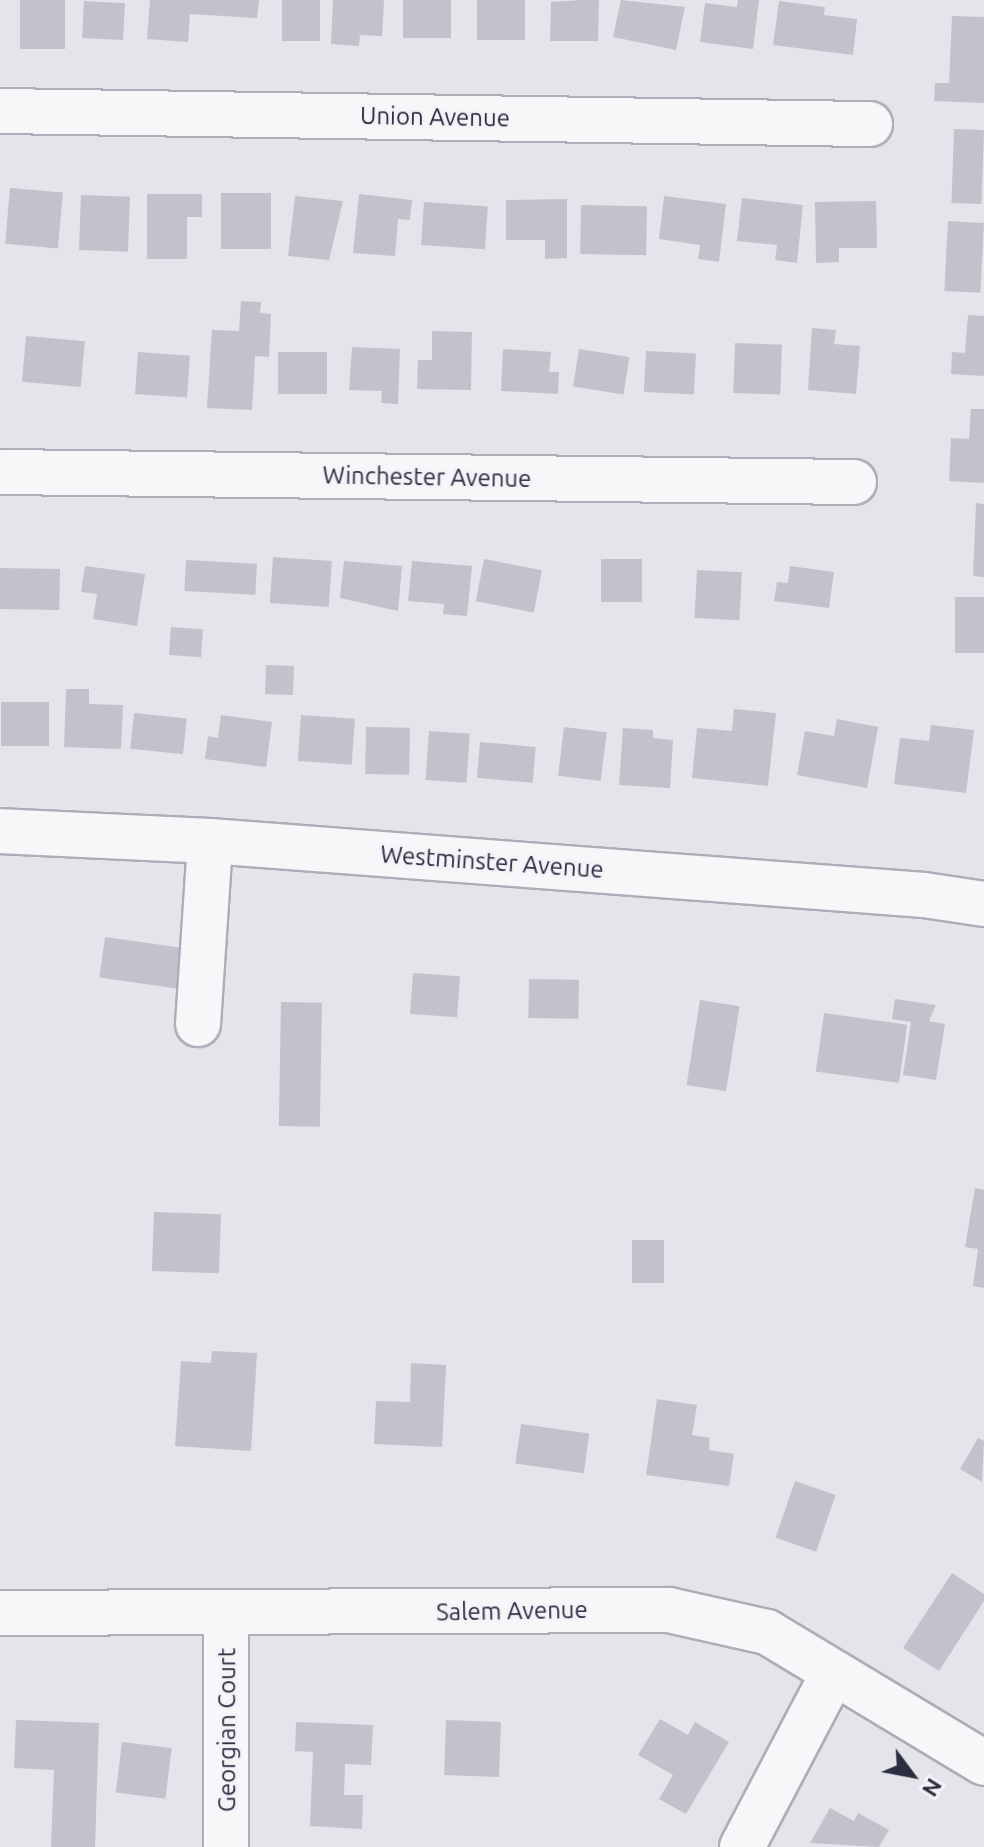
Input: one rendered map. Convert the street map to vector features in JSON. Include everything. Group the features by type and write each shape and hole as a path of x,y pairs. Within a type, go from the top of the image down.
{"street":[{"name":"Union Avenue","path":"0,111 870,124"},
{"name":"Winchester Avenue","path":"0,472 854,482"},
{"name":"Westminster Avenue","path":"0,831 210,841 924,895 984,904"},
{"path":"198,1024 210,841"},
{"name":"Salem Avenue","path":"0,1613 669,1610 767,1632 984,1763"},
{"name":"Georgian Court","path":"226,1613 226,1847"},
{"path":"742,1847 833,1674"}],"building":[{"path":"20,0 65,0 65,49 20,49"},
{"path":"150,0 259,0 257,18 190,14 188,42 147,39"},
{"path":"282,0 320,0 320,41 282,41"},
{"path":"333,0 384,0 382,36 360,35 359,46 331,44"},
{"path":"403,0 451,0 451,38 403,38"},
{"path":"477,0 525,0 525,40 477,40"},
{"path":"599,0 598,41 550,41 551,2"},
{"path":"621,0 685,7 676,50 613,37"},
{"path":"738,0 759,0 753,49 700,42 705,3 737,7"},
{"path":"84,1 125,3 123,40 82,38"},
{"path":"779,1 825,7 824,15 857,19 853,55 773,45"},
{"path":"952,16 984,17 984,103 934,101 935,83 949,83"},
{"path":"954,129 984,130 981,204 951,203"},
{"path":"10,188 63,193 58,248 5,244"},
{"path":"221,193 271,193 271,249 221,249"},
{"path":"147,194 202,194 202,217 187,217 187,259 147,259"},
{"path":"359,194 412,200 410,220 398,219 395,256 353,253"},
{"path":"81,195 130,197 128,252 79,250"},
{"path":"295,196 343,201 329,260 288,256"},
{"path":"664,196 726,204 719,262 698,259 700,245 659,239"},
{"path":"742,198 803,205 797,263 775,260 777,245 737,241"},
{"path":"567,199 567,258 545,259 545,240 506,240 506,200"},
{"path":"876,201 877,248 839,248 839,262 816,263 815,202"},
{"path":"424,202 488,206 485,249 421,245"},
{"path":"581,205 647,206 646,255 580,254"},
{"path":"948,221 984,223 980,293 944,291"},
{"path":"241,301 261,302 260,313 271,314 269,357 255,356 252,410 207,408 212,330 239,331"},
{"path":"968,315 984,316 984,376 951,374 952,352 965,353"},
{"path":"812,328 836,330 834,344 860,346 856,394 808,390"},
{"path":"432,331 472,332 471,390 417,389 418,360 432,360"},
{"path":"26,336 85,341 81,387 22,382"},
{"path":"735,343 782,345 780,395 733,393"},
{"path":"352,347 400,349 398,404 381,403 382,391 349,390"},
{"path":"503,349 551,352 549,372 559,372 558,394 501,391"},
{"path":"579,349 629,357 623,395 573,387"},
{"path":"646,351 696,354 694,395 644,392"},
{"path":"138,352 190,356 187,398 135,394"},
{"path":"278,352 327,352 327,394 278,394"},
{"path":"971,409 984,409 984,483 949,481 951,438 969,439"},
{"path":"976,503 984,504 984,577 973,576"},
{"path":"273,557 332,561 329,607 270,603"},
{"path":"484,559 542,570 534,612 476,601"},
{"path":"601,559 642,559 642,602 601,602"},
{"path":"186,560 257,564 255,595 184,591"},
{"path":"344,561 402,566 398,611 340,598"},
{"path":"412,561 472,566 467,616 443,614 444,604 408,601"},
{"path":"85,566 145,574 137,626 93,619 97,594 81,592"},
{"path":"790,566 834,572 829,608 774,601 777,582 788,583"},
{"path":"0,568 60,569 59,610 0,609"},
{"path":"697,570 742,572 739,620 694,618"},
{"path":"955,597 984,597 984,653 955,653"},
{"path":"171,627 203,629 201,657 169,655"},
{"path":"266,665 294,666 293,695 265,694"},
{"path":"66,689 89,689 89,704 123,705 121,749 64,747"},
{"path":"1,702 49,702 49,746 1,746"},
{"path":"734,709 776,713 768,786 692,778 697,728 732,731"},
{"path":"134,713 187,719 183,754 130,749"},
{"path":"221,715 272,722 266,767 205,759 208,736 218,738"},
{"path":"301,715 355,719 352,765 298,761"},
{"path":"837,719 878,727 867,788 797,775 805,731 834,736"},
{"path":"931,725 974,730 966,793 894,784 900,738 929,741"},
{"path":"366,727 410,728 409,775 365,774"},
{"path":"564,727 607,732 601,781 558,776"},
{"path":"623,728 653,730 653,738 673,740 670,788 619,785"},
{"path":"429,731 470,734 466,783 426,780"},
{"path":"480,742 536,747 533,783 477,778"},
{"path":"105,937 196,950 190,990 99,978"},
{"path":"413,973 460,976 457,1017 410,1014"},
{"path":"529,979 579,980 578,1019 528,1018"},
{"path":"895,999 936,1005 929,1021 945,1024 936,1080 903,1075 911,1022 892,1019"},
{"path":"700,1000 740,1006 726,1091 687,1085"},
{"path":"281,1002 322,1003 320,1127 279,1126"},
{"path":"824,1013 907,1025 899,1083 816,1071"},
{"path":"975,1188 984,1190 984,1288 973,1286 978,1249 965,1247"},
{"path":"154,1212 221,1214 219,1273 152,1271"},
{"path":"632,1240 664,1240 664,1283 632,1283"},
{"path":"212,1351 257,1353 251,1451 175,1446 181,1361 211,1363"},
{"path":"411,1363 446,1365 442,1447 374,1444 376,1401 410,1402"},
{"path":"657,1399 697,1405 692,1435 710,1438 709,1450 734,1454 729,1486 646,1475"},
{"path":"521,1424 589,1434 584,1473 515,1464"},
{"path":"978,1438 984,1441 982,1482 960,1469"},
{"path":"795,1481 836,1495 816,1552 775,1538"},
{"path":"952,1573 984,1594 984,1601 939,1671 903,1648"},
{"path":"660,1719 688,1735 695,1722 729,1742 686,1814 659,1799 673,1775 638,1755"},
{"path":"16,1720 99,1723 95,1847 51,1847 54,1770 14,1768"},
{"path":"446,1720 501,1722 499,1777 444,1775"},
{"path":"296,1722 373,1725 371,1765 345,1764 344,1795 363,1795 362,1829 310,1826 313,1752 295,1751"},
{"path":"122,1742 172,1748 165,1799 116,1793"},
{"path":"830,1808 854,1821 858,1813 889,1830 879,1847 810,1843"}]}
